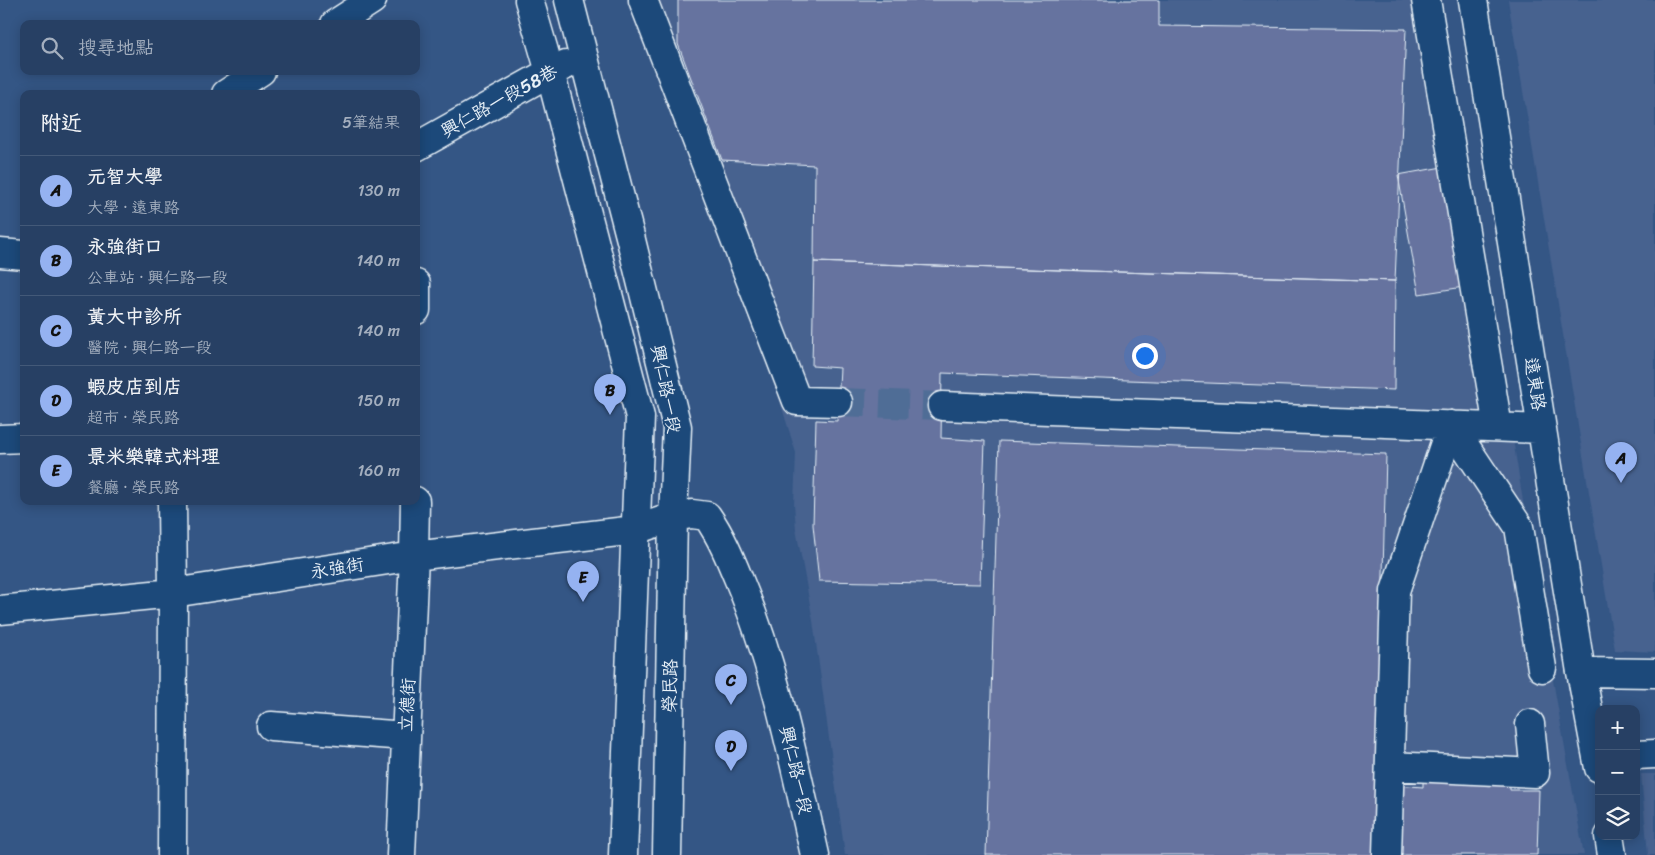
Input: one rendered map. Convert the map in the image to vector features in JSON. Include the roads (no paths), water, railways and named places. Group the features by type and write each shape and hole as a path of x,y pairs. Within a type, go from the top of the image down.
{"street":[{"path":"341,20 372,0"},
{"name":"興仁路一段","path":"529,0 550,72 640,417 635,530"},
{"name":"興仁路一段","path":"568,0 632,240 677,427 673,517 692,514 707,516 719,532 751,609 786,726 815,855"},
{"path":"643,0 797,401 838,402"},
{"path":"1426,0 1498,427"},
{"name":"遠東路","path":"1473,0 1581,672 1596,750"},
{"name":"興仁路一段58巷","path":"420,144 550,72 584,57"},
{"path":"232,90 255,75"},
{"path":"0,253 20,255"},
{"path":"942,406 1542,429"},
{"path":"1451,425 1519,527 1542,668"},
{"path":"1387,855 1395,591 1451,425"},
{"path":"0,438 20,438"},
{"path":"172,505 172,855"},
{"name":"立德街","path":"401,855 415,505"},
{"name":"永強街","path":"0,610 173,593 414,556 635,530 673,517"},
{"name":"榮民路","path":"667,855 673,517"},
{"path":"623,855 635,530"},
{"path":"1581,672 1655,673"},
{"path":"1390,766 1535,773 1530,724"},
{"path":"271,726 406,736"},
{"path":"1640,755 1655,754"},
{"path":"1610,840 1612,855"}],"tunnel":[{"path":"838,402 942,406"}],"place":[{"name":"永強街口","path":"610,415"},
{"name":"元智大學","path":"1621,483"},
{"name":"景米樂韓式料理","path":"583,602"},
{"name":"黃大中診所","path":"731,705"},
{"name":"蝦皮店到店","path":"731,771"}]}
